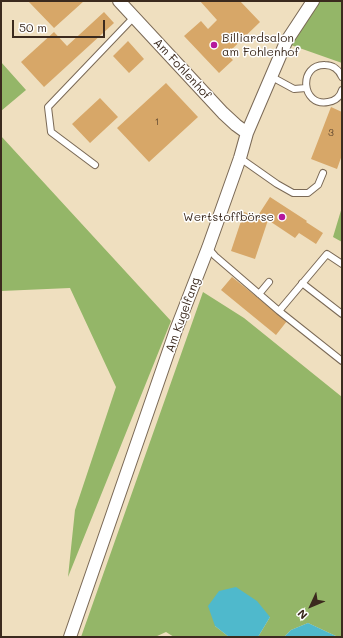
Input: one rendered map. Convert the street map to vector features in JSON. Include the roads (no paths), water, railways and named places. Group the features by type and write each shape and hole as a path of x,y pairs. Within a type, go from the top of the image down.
{"street":[{"name":"Am Fohlenhof","path":"119,1 223,113 247,133"},
{"name":"Am Kugelfang","path":"70,637 176,330 208,248 240,158 247,133 286,42 314,1"}],"lane":[{"path":"95,165 51,132 48,107 134,17"},
{"path":"342,77 338,70 333,67 321,65 310,71 306,82 306,88 309,94 313,99 319,102 325,103 337,98 341,94 342,90"},
{"path":"272,77 294,89 306,88"},
{"path":"240,158 271,180 293,193 308,194 318,185 323,173"},
{"path":"208,248 214,256 279,311 342,361"},
{"path":"279,311 327,254 342,264"},
{"path":"259,294 269,282"},
{"path":"302,283 342,314"}],"water":[{"path":"236,587 257,601 270,617 258,637 229,637 215,626 208,606 219,591"},
{"path":"308,623 338,637 284,637 291,630"}],"place":[{"name":"Billiardsalon am Fohlenhof","path":"214,45"},
{"name":"Wertstoffbörse","path":"282,217"}]}
